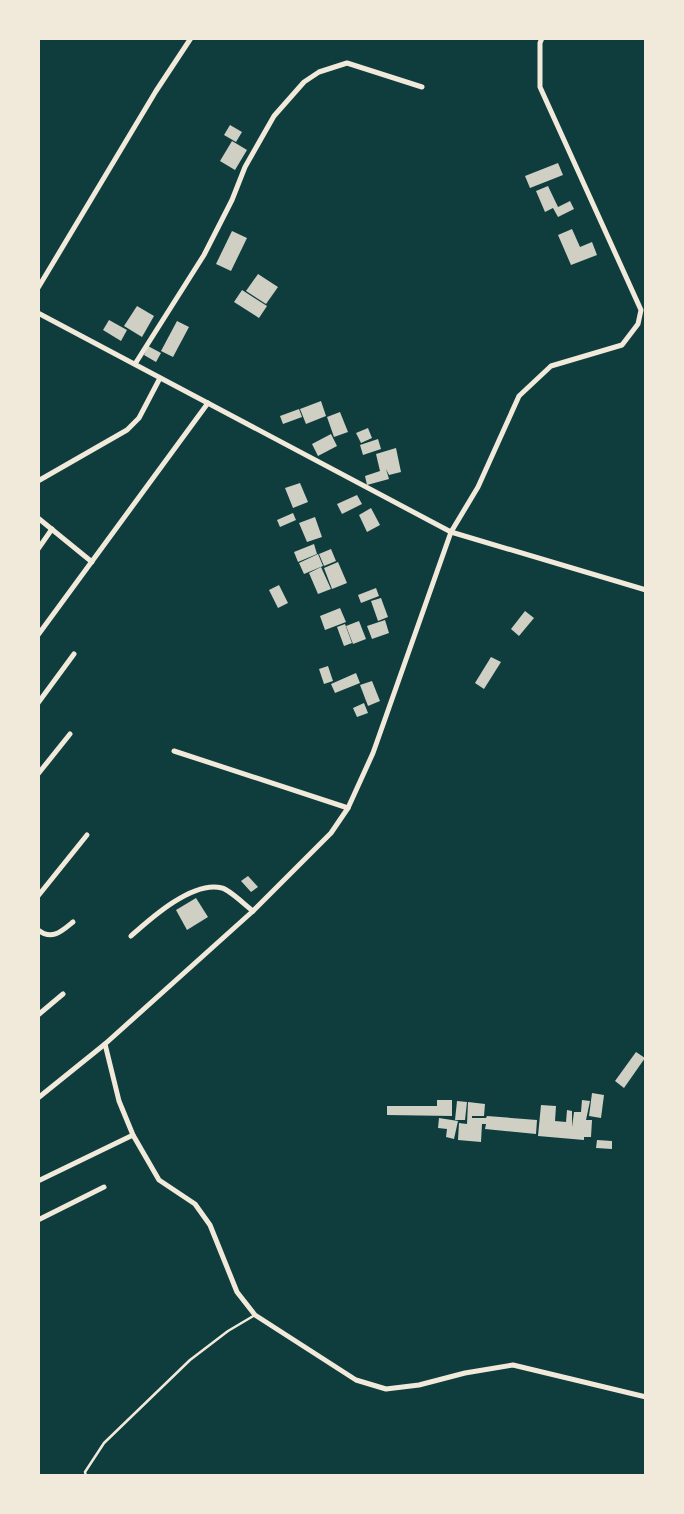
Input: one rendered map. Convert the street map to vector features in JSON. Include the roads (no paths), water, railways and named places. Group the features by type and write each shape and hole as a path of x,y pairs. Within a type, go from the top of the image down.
{"street":[{"path":"38,288 156,91 191,38"},
{"path":"38,1098 105,1044 253,911 331,833 348,808 373,753 451,532 478,487 519,396 551,366 622,345 638,324 641,310 540,87 542,38"},
{"path":"135,364 204,255 232,200 245,167 274,116 304,82 320,72 347,63 422,88"},
{"path":"38,313 451,532 646,590"},
{"path":"38,481 127,430 139,418 160,377"},
{"path":"38,635 208,403"},
{"path":"38,518 92,562"},
{"path":"38,549 52,529"},
{"path":"38,703 74,654"},
{"path":"38,774 70,734"},
{"path":"174,751 348,808"},
{"path":"38,896 87,835"},
{"path":"131,936 166,905 203,889 222,888 253,911"},
{"path":"38,930 50,935 60,934 73,922"},
{"path":"38,1015 63,993"},
{"path":"105,1044 119,1101 133,1135 159,1180 195,1204 210,1225 237,1292 255,1315 356,1380 386,1389 513,1366 646,1397"},
{"path":"38,1181 133,1135"},
{"path":"38,1220 104,1187"}],"lane":[{"path":"86,1475 85,1472 104,1443 160,1388 190,1360 255,1315"}]}
